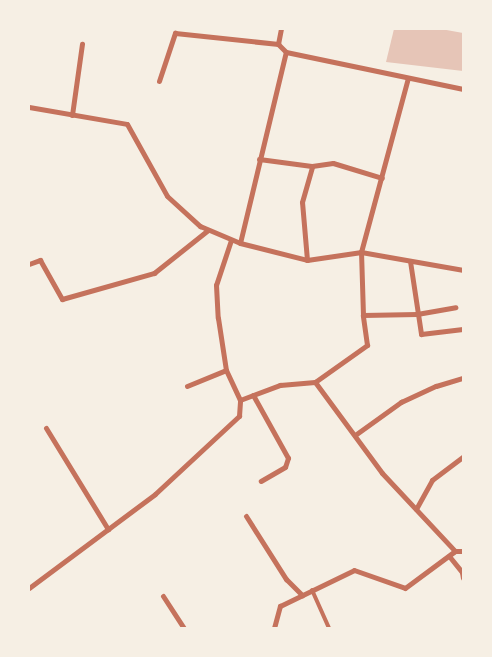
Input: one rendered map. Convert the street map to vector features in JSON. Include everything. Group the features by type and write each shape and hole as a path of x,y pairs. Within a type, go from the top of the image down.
{"street":[{"path":"278,44 281,29"},
{"path":"159,80 175,33 278,44 286,52 463,89"},
{"path":"72,114 82,44"},
{"path":"240,243 286,52"},
{"path":"240,400 280,386 315,382 367,345 363,315 361,252 408,78"},
{"path":"29,107 127,124 166,196 200,226 231,240 307,260 361,252 463,270"},
{"path":"259,158 312,166 333,163 382,178"},
{"path":"307,260 302,202 312,166"},
{"path":"29,264 40,260 62,299 154,273 208,230"},
{"path":"29,588 155,494 239,416 240,400 226,370 218,318 216,285 231,240"},
{"path":"410,260 420,334 463,329"},
{"path":"363,315 417,314 456,306"},
{"path":"187,386 226,370"},
{"path":"355,435 401,402 436,386 463,378"},
{"path":"315,382 382,473 456,551"},
{"path":"253,395 288,458 285,466 261,481"},
{"path":"46,428 108,529"},
{"path":"416,509 432,480 463,457"},
{"path":"246,516 286,579 302,595"},
{"path":"274,628 280,606 354,570 405,588 456,551 463,550"},
{"path":"449,556 462,572 463,578"},
{"path":"163,596 184,628"}],"lane":[{"path":"312,590 329,628"}],"building":[{"path":"394,29 441,29 463,33 463,71 386,62"}]}
